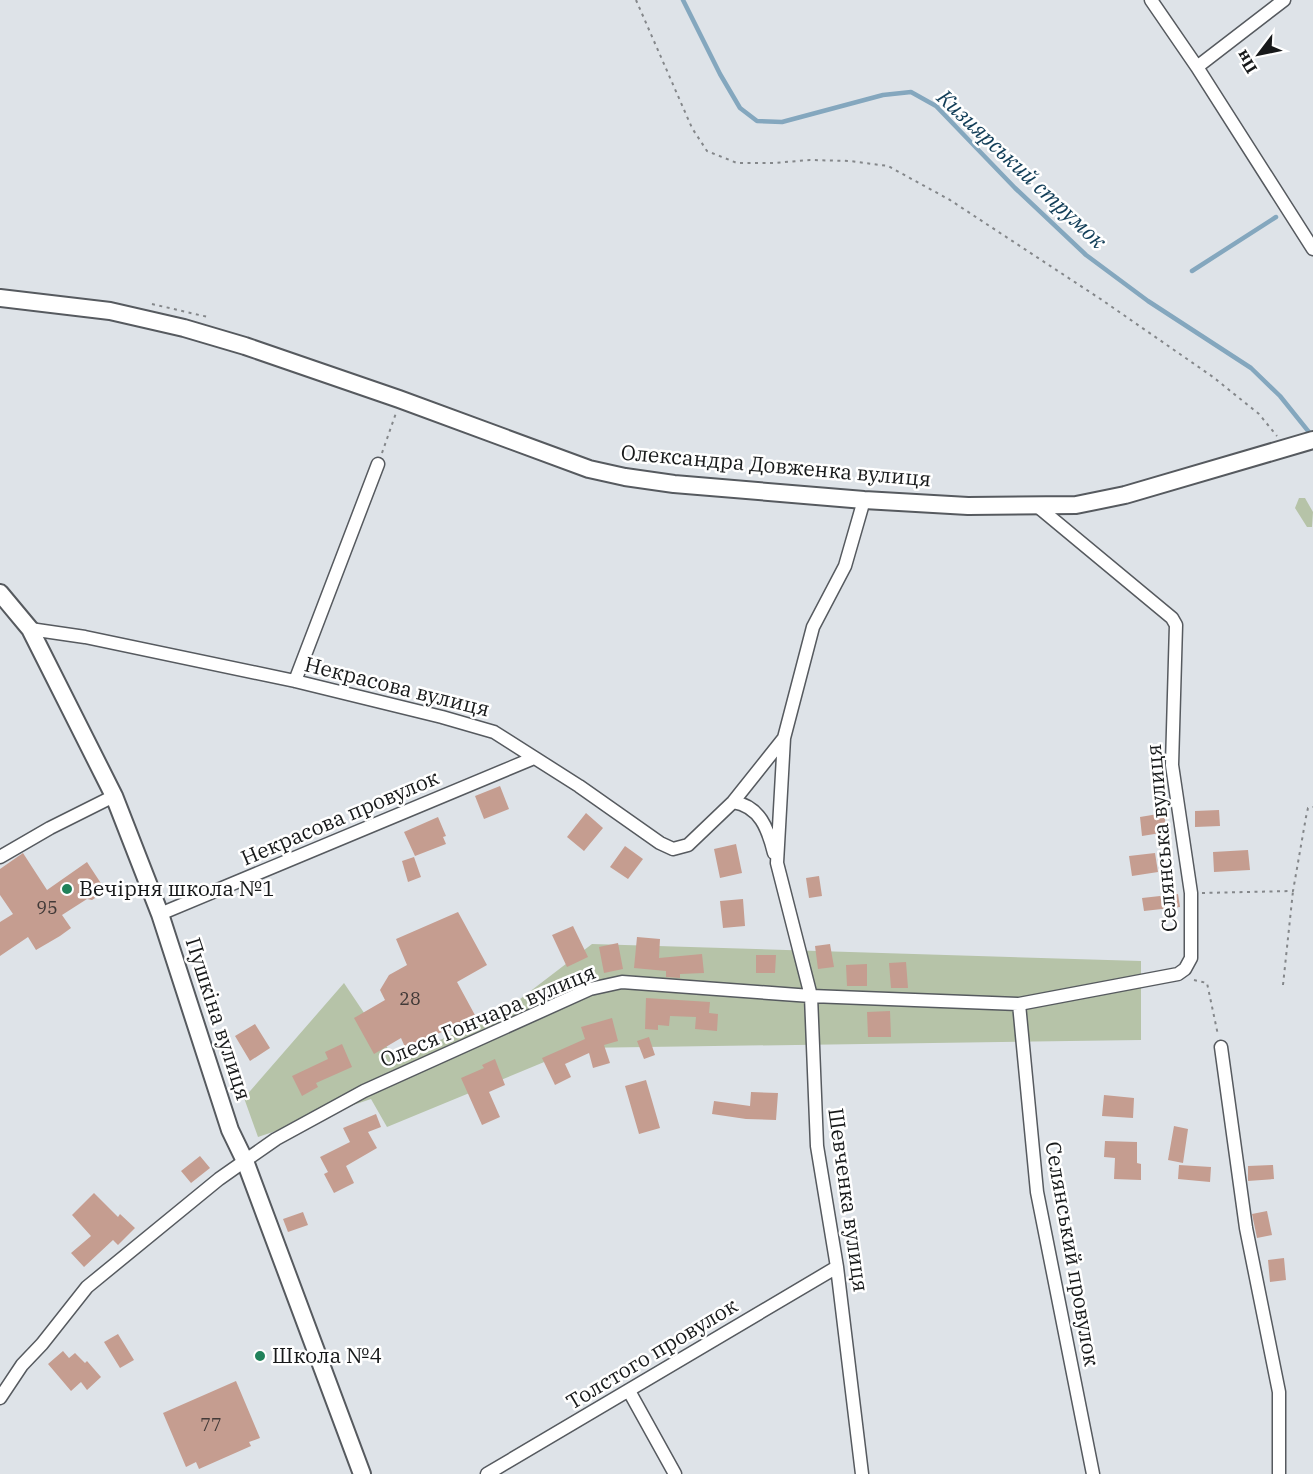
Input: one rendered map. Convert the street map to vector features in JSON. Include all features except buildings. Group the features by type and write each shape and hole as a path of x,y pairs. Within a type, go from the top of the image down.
{"street":[{"path":"1151,0 1197,67 1313,249"},
{"path":"1197,67 1284,0"},
{"name":"Олександра Довженка вулиця","path":"0,298 110,311 205,334 399,399 589,469 674,484 968,506 1076,505 1125,495 1313,440"},
{"path":"295,681 378,464"},
{"name":"Шевченка вулиця","path":"777,863 784,738 813,627 845,566 864,500"},
{"name":"Селянська вулиця","path":"1037,506 1172,618 1176,625 1172,765 1191,893 1191,958 1185,969 1178,974"},
{"name":"Пушкіна вулиця","path":"0,593 30,629 114,796 160,914 230,1130 245,1161 362,1474"},
{"name":"Некрасова вулиця","path":"30,629 85,637 295,681 494,732 579,786 660,843 673,849 688,845 733,802 784,738"},
{"name":"Некрасова провулок","path":"160,914 534,758"},
{"path":"0,857 50,828 114,796"},
{"name":"Шевченка вулиця","path":"733,802 744,804 753,810 763,821 768,832 811,996 817,1146 837,1267 862,1474"},
{"name":"Олеся Гончара вулиця","path":"0,1398 22,1365 42,1344 87,1287 219,1179 276,1139 364,1091 590,989 622,982 811,996 1018,1004 1178,974"},
{"name":"Селянський провулок","path":"1018,1004 1037,1192 1093,1474"},
{"path":"1221,1047 1246,1228 1279,1392 1279,1474"},
{"name":"Толстого провулок","path":"487,1474 837,1267"},
{"path":"629,1391 675,1474"}],"path":[{"path":"636,0 692,128 707,150 737,163 810,160 850,161 888,166 950,200 1102,300 1213,378 1259,414 1290,448"},
{"path":"378,464 396,411"},
{"path":"1283,985 1293,891 1308,808 1313,807"},
{"path":"1191,893 1293,891"},
{"path":"1178,974 1206,983 1221,1047"}],"green space":[{"path":"1299,498 1305,498 1313,512 1312,527 1307,527 1295,508"},
{"path":"592,944 1141,961 1141,1040 578,1048 387,1127 371,1099 258,1137 244,1098 344,983 395,1059 499,1015"}],"waterway":[{"name":"Кизиярський струмок","path":"683,0 720,74 740,108 757,121 782,122 883,95 911,92 936,106 1015,188 1086,255 1148,301 1251,368 1280,396 1313,437"},
{"path":"1192,271 1276,217"}],"place":[{"name":"Вечірня школа №1","path":"67,889"},
{"name":"Школа №4","path":"260,1356"}]}
